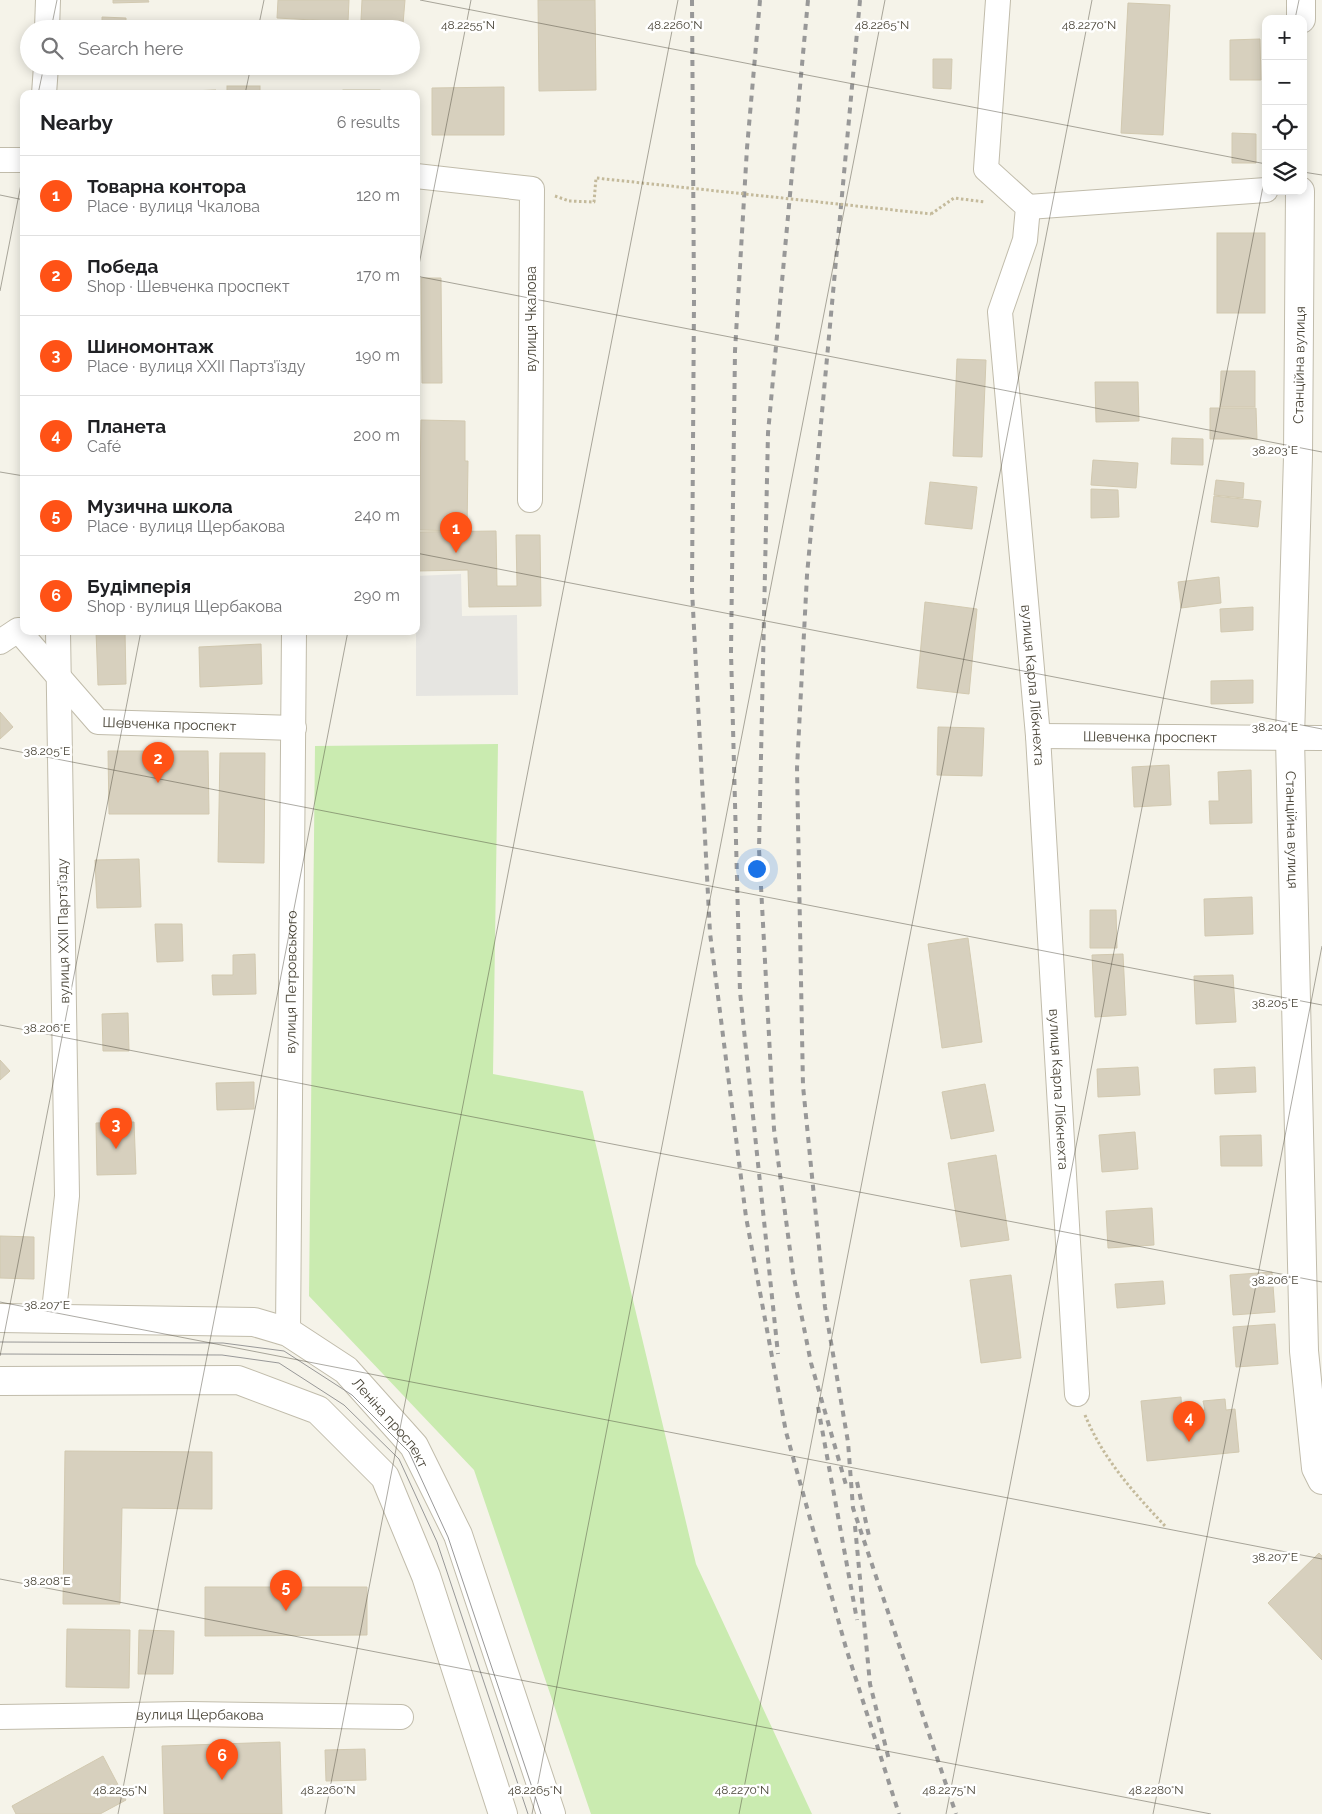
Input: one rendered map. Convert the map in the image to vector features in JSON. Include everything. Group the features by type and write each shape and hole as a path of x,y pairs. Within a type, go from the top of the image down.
{"street":[{"path":"47,20 48,0"},
{"path":"998,0 986,169 1028,207 1262,190"},
{"path":"1301,15 1302,0"},
{"path":"44,90 45,75"},
{"path":"0,160 20,160"},
{"name":"вулиця Чкалова","path":"420,176 532,189 530,500"},
{"path":"1307,188 1322,188"},
{"name":"Станційна вулиця","path":"1300,195 1298,456 1290,738 1304,1351 1320,1471"},
{"name":"вулиця Карла Лібкнехта","path":"1028,207 1025,240 1000,312 1038,736 1077,1394"},
{"name":"Шевченка проспект","path":"0,642 18,630 20,632"},
{"name":"Шевченка проспект","path":"22,635 98,722 294,728"},
{"name":"вулиця XXII Партз'їзду","path":"53,1319 67,1196 58,635"},
{"name":"вулиця Петровського","path":"288,1332 294,635"},
{"name":"Шевченка проспект","path":"1038,736 1322,738"},
{"name":"Леніна проспект","path":"0,1318 254,1322 288,1332 346,1370 414,1446 458,1535 551,1814"},
{"path":"0,1381 238,1380 318,1410 385,1477 426,1576 503,1814"},
{"name":"вулиця Щербакова","path":"0,1717 188,1714 401,1717"}],"path":[{"path":"569,201 594,202 596,178 931,214 954,198 1028,207"},
{"path":"1077,1394 1095,1440 1137,1495 1166,1527"}],"green space":[{"path":"498,744 493,1074 583,1091 696,1564 812,1814 591,1814 474,1470 309,1296 315,746"}],"shaded area":[{"path":"461,574 462,616 517,615 518,695 416,696 416,635 420,635 420,576"}],"building":[{"path":"113,0 148,0 149,2 113,3"},
{"path":"278,0 349,0 348,20 277,18"},
{"path":"362,0 405,0 403,20 361,20"},
{"path":"538,0 595,0 596,90 539,91"},
{"path":"1128,3 1170,5 1163,135 1121,133"},
{"path":"102,17 126,18 126,20 102,20"},
{"path":"1260,39 1261,80 1230,80 1230,40"},
{"path":"933,59 952,59 951,89 933,88"},
{"path":"227,86 260,86 260,90 227,90"},
{"path":"504,87 504,135 432,135 432,88"},
{"path":"1232,133 1256,134 1256,163 1232,163"},
{"path":"1217,233 1265,233 1265,313 1217,313"},
{"path":"421,278 441,278 442,383 422,383"},
{"path":"957,359 986,360 982,457 953,456"},
{"path":"1221,371 1255,371 1255,407 1220,407"},
{"path":"1095,382 1138,382 1139,421 1096,422"},
{"path":"1210,408 1256,408 1257,439 1210,439"},
{"path":"421,420 465,421 465,461 468,461 467,531 420,530"},
{"path":"1172,438 1203,439 1203,465 1171,464"},
{"path":"1093,460 1138,463 1136,488 1091,485"},
{"path":"1216,480 1244,483 1243,498 1214,495"},
{"path":"930,482 977,487 972,529 925,524"},
{"path":"1091,489 1118,490 1119,517 1091,518"},
{"path":"1214,496 1261,501 1258,527 1211,522"},
{"path":"496,531 497,586 517,586 516,535 540,535 541,606 469,607 468,570 420,571 420,532"},
{"path":"1219,577 1221,603 1181,608 1178,582"},
{"path":"925,602 977,609 969,694 917,688"},
{"path":"1253,607 1253,630 1221,632 1220,609"},
{"path":"96,635 125,635 126,684 98,685"},
{"path":"261,644 262,684 200,687 199,647"},
{"path":"1253,680 1253,703 1211,704 1211,681"},
{"path":"0,712 13,727 0,739"},
{"path":"938,727 984,728 982,776 937,775"},
{"path":"108,751 208,751 209,814 109,814"},
{"path":"220,753 265,753 264,863 218,862"},
{"path":"1169,765 1171,805 1134,807 1132,767"},
{"path":"1251,770 1252,823 1210,824 1209,801 1219,801 1218,772"},
{"path":"139,859 141,907 97,908 95,860"},
{"path":"1252,897 1253,934 1205,936 1204,899"},
{"path":"1090,910 1116,910 1117,948 1090,948"},
{"path":"155,924 182,924 183,961 157,962"},
{"path":"968,938 982,1042 942,1048 928,944"},
{"path":"255,954 256,994 213,995 212,975 233,975 233,955"},
{"path":"1123,954 1126,1015 1095,1017 1092,955"},
{"path":"1233,975 1236,1022 1196,1024 1194,976"},
{"path":"128,1013 129,1051 103,1051 102,1014"},
{"path":"0,1060 10,1071 0,1080"},
{"path":"1138,1067 1140,1095 1098,1097 1097,1069"},
{"path":"1255,1067 1256,1092 1215,1094 1214,1069"},
{"path":"254,1082 254,1109 217,1110 216,1083"},
{"path":"985,1084 994,1131 951,1139 942,1092"},
{"path":"134,1122 136,1174 97,1175 96,1123"},
{"path":"1135,1132 1138,1169 1102,1172 1099,1135"},
{"path":"1261,1135 1262,1166 1221,1166 1220,1136"},
{"path":"996,1155 1009,1240 961,1247 948,1163"},
{"path":"1152,1208 1154,1245 1108,1248 1106,1211"},
{"path":"0,1236 34,1237 34,1279 0,1278"},
{"path":"1272,1272 1275,1312 1233,1315 1230,1275"},
{"path":"1011,1275 1021,1358 981,1363 970,1280"},
{"path":"1163,1281 1165,1304 1117,1308 1115,1284"},
{"path":"1275,1324 1278,1364 1236,1367 1233,1327"},
{"path":"1181,1397 1182,1412 1205,1410 1203,1401 1225,1399 1226,1410 1235,1409 1239,1452 1147,1461 1141,1401"},
{"path":"65,1451 212,1452 212,1509 122,1508 120,1604 63,1604"},
{"path":"1319,1553 1322,1556 1322,1660 1268,1603"},
{"path":"205,1587 367,1587 367,1635 205,1636"},
{"path":"67,1629 130,1630 129,1688 66,1687"},
{"path":"139,1630 174,1631 173,1674 138,1674"},
{"path":"280,1742 282,1814 164,1814 162,1746"},
{"path":"365,1749 366,1780 326,1781 325,1750"},
{"path":"103,1756 126,1800 100,1814 16,1814 12,1806"}],"tram line":[{"path":"0,1342 223,1343 284,1351 352,1395 409,1452 448,1537 541,1814"},
{"path":"0,1354 222,1355 279,1363 344,1405 399,1459 437,1542 528,1814"}],"railway":[{"path":"692,0 694,300 692,590 710,933 746,1217 786,1432 846,1648 899,1814"},
{"path":"760,0 747,148 735,351 731,652 740,992 778,1354"},
{"path":"808,0 768,433 759,849 774,1129 793,1273 811,1363 846,1485"},
{"path":"860,0 807,575 797,768 803,1086 825,1307 848,1442 853,1508 956,1814"},
{"path":"818,1407 857,1620"},
{"path":"857,1482 869,1536"},
{"path":"855,1526 870,1684 889,1760"}],"place":[{"name":"Товарна контора","path":"456,553"},
{"name":"Победа","path":"158,783"},
{"name":"Шиномонтаж","path":"116,1149"},
{"name":"Планета","path":"1189,1442"},
{"name":"Музична школа","path":"286,1611"},
{"name":"Будімперія","path":"222,1780"}]}
